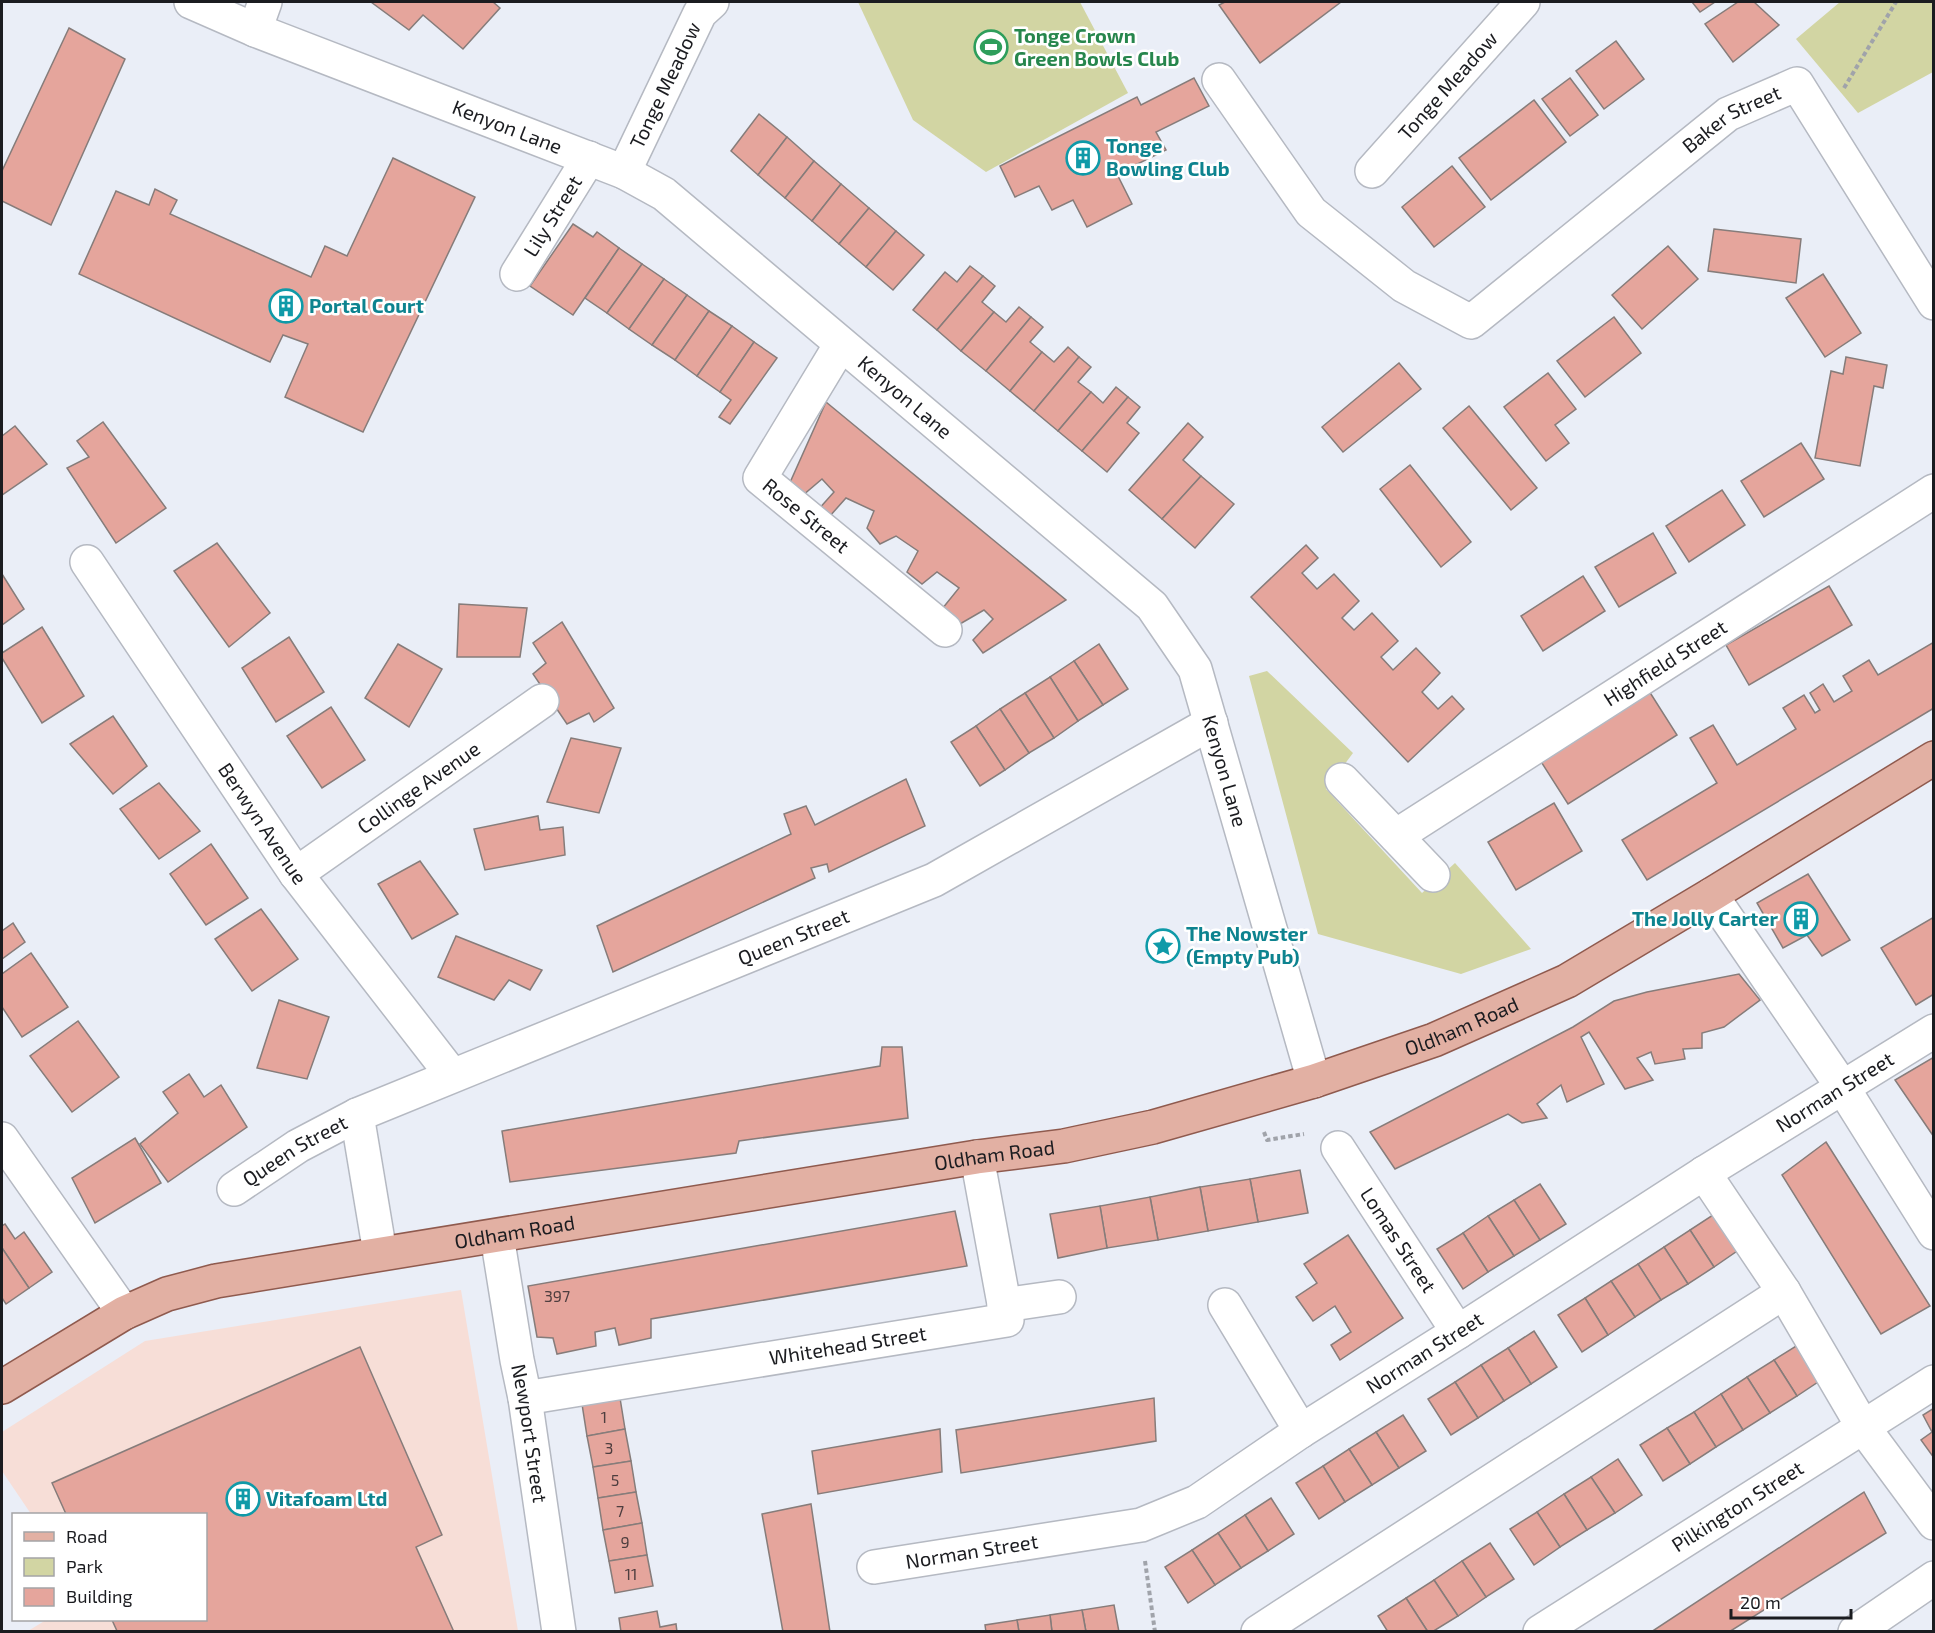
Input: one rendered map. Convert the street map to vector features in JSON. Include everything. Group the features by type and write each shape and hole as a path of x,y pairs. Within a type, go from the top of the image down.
{"main road":[{"name":"Oldham Road","path":"2,1387 124,1313 167,1294 216,1281 977,1157 1064,1146 1154,1127 1314,1081 1434,1040 1567,981 1934,758"}],"street":[{"name":"Kenyon Lane","path":"191,2 260,16 624,172 664,194 1152,606 1195,669 1314,1081"},
{"name":"Tonge Meadow","path":"624,172 700,13 712,2"},
{"name":"Tonge Meadow","path":"1372,171 1523,2"},
{"name":"Baker Street","path":"1219,80 1311,212 1404,286 1471,322 1728,114 1797,84 1934,303"},
{"name":"Lily Street","path":"517,274 589,158"},
{"name":"Rose Street","path":"841,344 760,478 945,630"},
{"name":"Highfield Street","path":"1396,836 1934,491"},
{"name":"Berwyn Avenue","path":"87,562 296,874 452,1075"},
{"name":"Collinge Avenue","path":"296,874 542,701"},
{"name":"Queen Street","path":"234,1189 298,1146 357,1115 934,880 1211,723"},
{"path":"1342,780 1433,875"},
{"path":"1711,895 1843,1088 1934,1233"},
{"name":"Norman Street","path":"874,1567 1141,1524 1197,1502 1301,1431 1704,1173 1934,1030"},
{"name":"Queen Street","path":"357,1115 380,1253"},
{"path":"2,1139 124,1313"},
{"name":"Lomas Street","path":"1338,1148 1458,1332"},
{"path":"977,1157 1004,1305 1059,1297"},
{"path":"1704,1173 1784,1292 1863,1427 1934,1523"},
{"name":"Newport Street","path":"497,1236 525,1398 560,1632"},
{"path":"1258,1632 1784,1292"},
{"name":"Whitehead Street","path":"525,1398 1007,1320 1004,1305"},
{"path":"1226,1305 1301,1431"},
{"name":"Pilkington Street","path":"1540,1632 1934,1382"},
{"path":"1855,1632 1934,1578"}],"path":[{"path":"1823,124 1896,2"},
{"path":"1252,1099 1267,1140 1332,1129 1338,1148"},
{"path":"1141,1524 1155,1632"}],"shaded area":[{"path":"461,1290 518,1631 28,1631 44,1621 207,1621 207,1513 30,1513 2,1471 2,1432 145,1341"}],"green space":[{"name":"Tonge Crown Green Bowls Club","path":"858,2 1080,2 1128,93 986,172 913,120"},
{"path":"1840,2 1933,2 1933,72 1858,113 1796,39"},
{"path":"1267,671 1353,753 1326,789 1422,893 1455,863 1531,949 1461,974 1318,934 1249,676"}],"building":[{"path":"371,2 493,2 500,8 463,49 423,15 409,30"},
{"path":"1225,2 1341,2 1260,63 1219,5"},
{"path":"1692,2 1715,2 1700,12"},
{"path":"1738,2 1754,2 1779,25 1733,62 1705,24"},
{"path":"69,28 125,59 51,225 2,201 2,171"},
{"path":"1616,41 1644,79 1604,109 1576,71"},
{"name":"Tonge Bowling Club","path":"1194,78 1209,106 1156,132 1166,150 1117,174 1132,204 1087,227 1073,200 1052,210 1039,186 1015,197 1000,166 1137,97 1141,105"},
{"path":"1570,78 1598,115 1570,136 1542,99"},
{"path":"1534,100 1566,142 1491,200 1459,158"},
{"path":"759,114 787,137 758,175 731,151"},
{"path":"787,137 814,161 785,198 758,175"},
{"name":"Portal Court","path":"393,158 475,197 363,432 285,397 308,344 283,335 270,362 79,274 116,191 149,205 155,189 177,200 170,214 311,277 325,246 347,256"},
{"path":"814,161 841,184 812,221 785,198"},
{"path":"1452,166 1485,207 1434,247 1402,207"},
{"path":"841,184 869,208 839,244 812,221"},
{"path":"869,208 896,231 866,267 839,244"},
{"path":"573,224 593,237 597,232 619,248 573,315 530,286"},
{"path":"1714,229 1801,239 1796,283 1708,271"},
{"path":"896,231 924,255 893,290 866,267"},
{"path":"1668,246 1698,279 1642,329 1612,295"},
{"path":"619,248 642,264 607,313 585,298"},
{"path":"642,264 664,279 629,329 607,313"},
{"path":"970,266 983,276 937,330 913,310 945,272 957,282"},
{"path":"1823,274 1861,333 1825,357 1786,298"},
{"path":"983,276 995,286 982,302 994,312 961,351 937,330"},
{"path":"664,279 687,295 652,345 629,329"},
{"path":"687,295 709,311 675,360 652,345"},
{"path":"1019,307 1031,317 986,371 961,351 994,312 1006,322"},
{"path":"709,311 732,326 697,376 675,360"},
{"path":"1031,317 1043,327 1030,342 1042,352 1010,391 986,371"},
{"path":"1614,317 1641,353 1585,397 1557,361"},
{"path":"732,326 754,342 720,392 697,376"},
{"path":"754,342 777,358 730,424 719,417 731,400 720,392"},
{"path":"1068,347 1079,357 1034,411 1010,391 1042,352 1054,362"},
{"path":"1079,357 1091,367 1078,382 1091,392 1058,431 1034,411"},
{"path":"1846,357 1887,365 1883,388 1874,386 1860,466 1815,458 1831,371 1843,374"},
{"path":"1399,363 1421,389 1343,452 1322,427"},
{"path":"1548,373 1576,409 1555,425 1569,443 1546,461 1504,407"},
{"path":"1116,387 1128,397 1082,451 1058,431 1091,392 1103,403"},
{"path":"1128,397 1140,407 1127,423 1139,433 1107,472 1082,451"},
{"path":"826,402 1066,600 983,653 973,640 993,619 984,610 953,628 938,614 959,588 937,572 922,584 907,572 918,551 896,536 880,544 867,528 874,511 846,498 829,517 817,511 834,492 822,479 796,501 788,487"},
{"path":"1469,406 1537,488 1511,510 1443,428"},
{"path":"103,422 166,508 116,543 67,468 89,457 77,441"},
{"path":"1188,423 1203,437 1183,460 1201,476 1162,519 1129,490"},
{"path":"15,426 47,464 2,495 2,436"},
{"path":"1801,443 1824,479 1764,517 1741,481"},
{"path":"1410,465 1471,542 1441,567 1380,489"},
{"path":"1201,476 1234,504 1195,548 1162,519"},
{"path":"1722,490 1745,525 1689,562 1666,526"},
{"path":"1653,533 1676,573 1619,607 1595,567"},
{"path":"217,543 270,613 229,647 174,571"},
{"path":"1306,545 1318,558 1302,573 1317,589 1334,574 1359,601 1342,618 1354,630 1372,613 1398,641 1381,657 1393,670 1416,648 1440,673 1422,692 1438,709 1452,696 1464,709 1408,762 1251,597"},
{"path":"2,574 24,609 2,625"},
{"path":"1583,576 1605,611 1543,651 1521,616"},
{"path":"1829,586 1852,625 1749,685 1726,645"},
{"path":"459,604 527,608 520,657 457,657"},
{"path":"562,622 614,708 594,722 589,713 567,724 533,674 546,663 533,643"},
{"path":"42,627 84,696 42,723 2,658 2,653"},
{"path":"289,637 324,692 276,722 242,668"},
{"path":"1934,642 1934,708 1647,880 1622,840 1717,783 1690,738 1713,725 1737,765 1796,729 1783,708 1804,695 1815,713 1820,710 1810,693 1823,684 1834,702 1852,691 1843,676 1869,660 1878,675"},
{"path":"398,644 442,669 409,727 365,698"},
{"path":"1099,644 1128,689 1103,705 1074,661"},
{"path":"1074,661 1103,705 1078,721 1050,677"},
{"path":"1050,677 1078,721 1054,738 1025,693"},
{"path":"1649,691 1677,735 1568,804 1540,760"},
{"path":"1025,693 1054,738 1029,753 1000,709"},
{"path":"331,707 365,760 322,788 287,736"},
{"path":"1000,709 1029,753 1005,770 976,726"},
{"path":"113,716 147,766 113,794 70,744"},
{"path":"976,726 1005,770 980,786 951,742"},
{"path":"571,738 621,748 599,813 547,802"},
{"path":"906,779 925,826 829,872 827,864 811,868 815,878 613,972 597,926 791,834 784,814 806,806 815,825"},
{"path":"159,783 200,831 159,859 120,809"},
{"path":"1554,803 1582,851 1516,890 1488,842"},
{"path":"538,816 540,830 563,827 565,855 485,870 474,829"},
{"path":"211,844 248,898 206,925 170,874"},
{"path":"420,861 458,914 412,939 378,884"},
{"name":"The Jolly Carter","path":"1808,874 1850,940 1822,956 1807,935 1783,948 1757,903"},
{"path":"261,909 298,959 252,991 215,939"},
{"path":"1934,917 1934,994 1916,1005 1881,948"},
{"path":"13,923 25,942 2,959 2,931"},
{"path":"456,936 542,970 530,990 509,980 494,1000 438,977"},
{"path":"31,953 68,1007 22,1037 2,1007 2,974"},
{"path":"1739,974 1760,1000 1724,1027 1702,1033 1702,1048 1683,1049 1685,1059 1655,1064 1651,1052 1637,1058 1653,1080 1625,1089 1589,1032 1581,1037 1604,1084 1567,1102 1561,1085 1537,1104 1547,1118 1522,1123 1508,1114 1395,1169 1370,1132 1573,1027 1614,1001 1647,992"},
{"path":"279,1000 329,1017 307,1079 257,1068"},
{"path":"78,1021 119,1077 72,1112 30,1056"},
{"path":"882,1047 902,1047 908,1118 739,1141 736,1153 510,1182 502,1131 880,1066"},
{"path":"1934,1057 1934,1137 1895,1080"},
{"path":"189,1074 204,1097 221,1085 247,1127 168,1182 140,1144 178,1113 163,1092"},
{"path":"135,1138 161,1183 95,1223 72,1178"},
{"path":"1826,1142 1930,1306 1881,1334 1782,1175"},
{"path":"1300,1170 1308,1213 1258,1222 1250,1179"},
{"path":"1250,1179 1258,1222 1208,1231 1200,1187"},
{"path":"1540,1184 1566,1224 1540,1240 1514,1200"},
{"path":"1200,1187 1208,1231 1158,1240 1150,1197"},
{"path":"1150,1197 1158,1240 1107,1248 1100,1206"},
{"path":"1514,1200 1540,1240 1514,1256 1488,1216"},
{"path":"1100,1206 1107,1248 1058,1258 1050,1214"},
{"path":"955,1211 967,1266 651,1319 651,1338 619,1345 615,1328 595,1332 596,1346 557,1354 553,1338 537,1337 528,1286"},
{"path":"1716,1213 1740,1249 1714,1267 1690,1230"},
{"path":"1488,1216 1514,1256 1488,1272 1463,1233"},
{"path":"5,1224 15,1239 24,1232 52,1272 29,1288 2,1248 2,1226"},
{"path":"1690,1230 1714,1267 1688,1284 1664,1247"},
{"path":"1463,1233 1488,1272 1463,1289 1437,1249"},
{"path":"1348,1235 1403,1318 1340,1360 1331,1345 1351,1332 1335,1306 1313,1321 1296,1297 1317,1283 1304,1264"},
{"path":"1664,1247 1688,1284 1661,1300 1638,1264"},
{"path":"2,1248 29,1288 6,1304 2,1298"},
{"path":"1638,1264 1661,1300 1635,1317 1611,1281"},
{"path":"1611,1281 1635,1317 1608,1335 1585,1298"},
{"path":"1585,1298 1608,1335 1582,1352 1558,1315"},
{"path":"1534,1331 1557,1367 1531,1384 1508,1348"},
{"path":"1801,1343 1824,1378 1797,1396 1774,1360"},
{"name":"Vitafoam Ltd","path":"360,1347 442,1535 416,1547 454,1632 115,1632 117,1631 112,1621 207,1621 207,1513 66,1513 52,1483"},
{"path":"1508,1348 1531,1384 1504,1401 1481,1365"},
{"path":"1774,1360 1797,1396 1770,1413 1747,1377"},
{"path":"1481,1365 1504,1401 1478,1418 1455,1382"},
{"path":"1747,1377 1770,1413 1743,1430 1721,1394"},
{"path":"1455,1382 1478,1418 1451,1435 1428,1399"},
{"path":"1721,1394 1743,1430 1716,1447 1694,1412"},
{"path":"620,1398 625,1429 587,1436 582,1404"},
{"path":"1154,1398 1156,1441 961,1473 956,1430"},
{"path":"1934,1408 1934,1458 1921,1440 1932,1432 1923,1415"},
{"path":"1694,1412 1716,1447 1690,1464 1667,1428"},
{"path":"1403,1415 1426,1451 1399,1468 1376,1432"},
{"path":"1667,1428 1690,1464 1663,1481 1640,1445"},
{"path":"625,1429 631,1461 593,1467 587,1436"},
{"path":"940,1429 942,1472 818,1494 812,1451"},
{"path":"1376,1432 1399,1468 1372,1485 1349,1449"},
{"path":"1349,1449 1372,1485 1345,1502 1323,1466"},
{"path":"1618,1459 1642,1495 1615,1513 1591,1477"},
{"path":"631,1461 636,1492 598,1498 593,1467"},
{"path":"1323,1466 1345,1502 1319,1519 1296,1483"},
{"path":"1591,1477 1615,1513 1587,1530 1564,1494"},
{"path":"636,1492 642,1523 603,1530 598,1498"},
{"path":"1864,1492 1886,1533 1729,1632 1651,1632"},
{"path":"1564,1494 1587,1530 1560,1547 1537,1512"},
{"path":"1271,1498 1294,1534 1268,1551 1245,1515"},
{"path":"811,1504 830,1632 783,1632 762,1514"},
{"path":"1537,1512 1560,1547 1534,1565 1510,1529"},
{"path":"1245,1515 1268,1551 1241,1568 1218,1533"},
{"path":"642,1523 647,1555 609,1561 603,1530"},
{"path":"1218,1533 1241,1568 1215,1585 1192,1550"},
{"path":"1490,1543 1514,1579 1486,1597 1462,1561"},
{"path":"1192,1550 1215,1585 1188,1603 1165,1567"},
{"path":"647,1555 653,1586 615,1593 609,1561"},
{"path":"1462,1561 1486,1597 1458,1616 1434,1580"},
{"path":"1434,1580 1458,1616 1432,1632 1428,1632 1406,1598"},
{"path":"1406,1598 1428,1632 1388,1632 1378,1616"},
{"path":"1114,1605 1119,1632 1086,1632 1082,1610"},
{"path":"1082,1610 1086,1632 1052,1632 1050,1615"},
{"path":"657,1611 660,1627 676,1624 677,1632 621,1632 619,1618"},
{"path":"1050,1615 1052,1632 1019,1632 1017,1620"},
{"path":"1017,1620 1019,1632 986,1632 985,1625"}],"place":[{"name":"Tonge Crown Green Bowls Club","path":"991,47"},
{"name":"Tonge Bowling Club","path":"1083,158"},
{"name":"Portal Court","path":"286,306"},
{"name":"The Jolly Carter","path":"1801,919"},
{"name":"The Nowster (Empty Pub)","path":"1163,946"},
{"name":"Vitafoam Ltd","path":"243,1499"}]}
